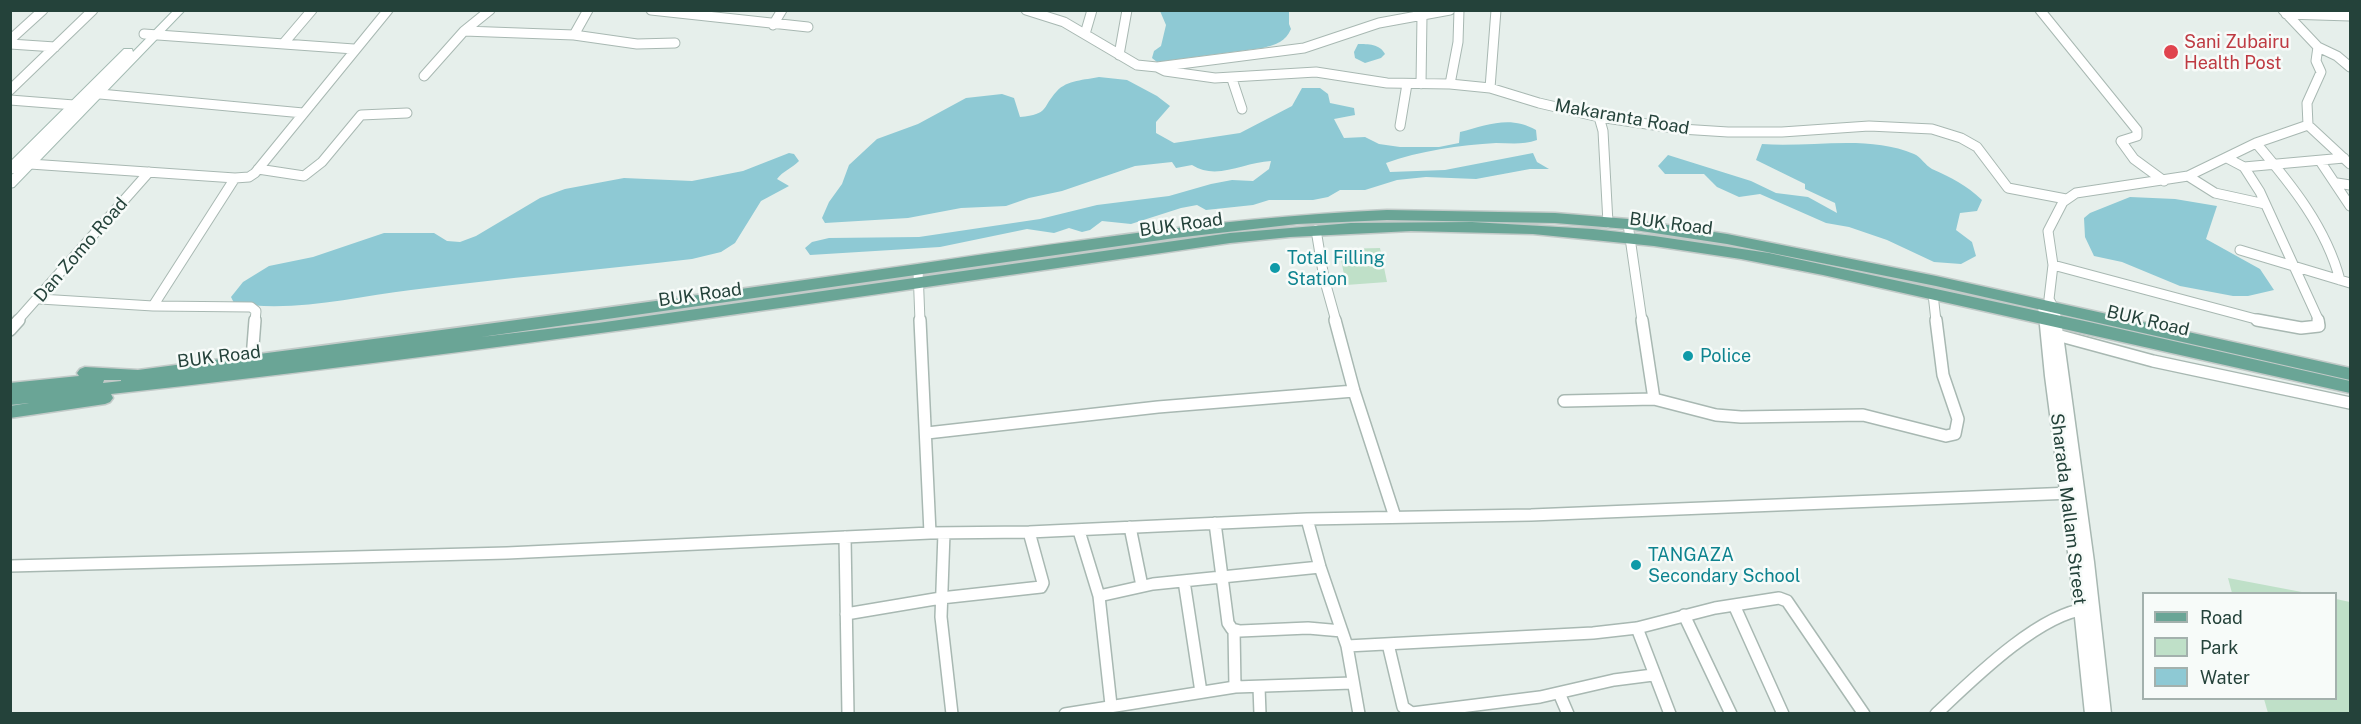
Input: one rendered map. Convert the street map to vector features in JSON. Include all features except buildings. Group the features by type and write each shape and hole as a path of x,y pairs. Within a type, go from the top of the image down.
{"main road":[{"path":"10,184 100,94 168,10"},
{"path":"10,170 74,105 180,10"},
{"name":"BUK Road","path":"10,389 294,368 459,345 598,329 1175,233 1319,217 1470,216 1555,218 1608,223 1629,231 1934,294 2049,310"},
{"name":"BUK Road","path":"10,399 141,381 252,359 1185,244 1316,230 1392,226 1629,231 1727,240 2049,310 2192,344 2350,387"},
{"name":"BUK Road","path":"2192,344 2350,374"},
{"path":"10,381 77,373 115,373 141,381"},
{"path":"10,412 86,402 141,381"}],"street":[{"path":"10,42 43,10"},
{"path":"10,90 93,10"},
{"path":"283,44 312,10"},
{"path":"30,164 235,178 249,177 388,10"},
{"path":"424,76 464,31 490,10"},
{"path":"574,35 588,10"},
{"path":"651,10 808,27"},
{"path":"773,24 782,10"},
{"name":"Makaranta Road","path":"1026,10 1053,17 1137,64 1187,75 1232,79 1316,72 1355,80 1490,88 1539,103 1599,117 1681,129 1728,132 1782,132 1869,126 1932,129 1961,138 1977,147 2008,188 2066,199"},
{"path":"1085,34 1092,10"},
{"path":"1119,55 1126,10"},
{"path":"1157,67 1304,48 1367,26 1418,14 1450,10"},
{"path":"1450,84 1458,42 1459,10"},
{"path":"1490,88 1496,10"},
{"path":"2040,10 2137,130 2138,136 2121,141 2125,150 2164,181"},
{"path":"2285,12 2350,16"},
{"path":"2285,12 2318,47 2337,56 2350,67"},
{"path":"1418,14 1421,84"},
{"path":"464,31 574,35 637,44 675,43"},
{"path":"150,35 354,49"},
{"path":"10,42 55,47"},
{"path":"2318,47 2316,59 2321,72 2307,103 2308,125 2347,159"},
{"path":"1232,79 1242,108"},
{"path":"1400,126 1407,84"},
{"path":"100,94 303,113"},
{"path":"10,100 74,105"},
{"path":"258,169 304,176 322,162 361,115 407,113"},
{"path":"1599,117 1603,132 1608,223"},
{"path":"2049,310 2054,265 2048,231 2066,199 2084,191 2188,176 2256,143 2308,125"},
{"path":"2256,143 2275,164 2309,215 2338,266 2340,279"},
{"path":"2054,265 2276,325 2292,328 2316,327 2320,324 2260,192 2244,167 2227,158"},
{"path":"2244,167 2347,159"},
{"path":"2320,161 2337,183 2350,206"},
{"name":"Dan Zomo Road","path":"12,329 148,172"},
{"path":"2188,176 2220,196 2265,204"},
{"path":"153,306 235,178"},
{"path":"2337,183 2350,185"},
{"path":"1316,230 1324,278 1354,391 1395,517"},
{"path":"1629,231 1654,399"},
{"path":"2240,250 2350,283"},
{"path":"2338,266 2350,267"},
{"path":"918,276 930,533"},
{"path":"1564,401 1654,399 1716,415 1741,417 1863,415 1927,433 1946,436 1954,434 1958,419 1943,375 1934,294"},
{"path":"40,299 153,306 218,305 254,308 256,311 252,359"},
{"name":"Sharada Mallam Street","path":"2049,310 2056,335 2086,609 2092,714"},
{"name":"Sharada Mallam Street","path":"2049,310 2073,493"},
{"path":"2056,335 2152,361 2350,403"},
{"path":"927,433 1158,407 1354,391"},
{"path":"10,566 507,553 930,533 1079,531 1307,519 1531,515 2073,493"},
{"path":"1307,519 1320,567 1347,646 1359,714"},
{"path":"1215,523 1228,623 1234,630 1235,687"},
{"path":"1130,527 1142,586"},
{"path":"1079,531 1099,596 1111,705"},
{"path":"846,614 941,598 1042,586 1029,532"},
{"path":"945,533 941,598 942,648 952,714"},
{"path":"836,714 848,713 845,537"},
{"path":"1099,596 1142,586 1320,567"},
{"path":"1184,581 1201,692"},
{"path":"1347,646 1593,633 1636,628 1684,615 1774,598 1787,601 1864,714"},
{"path":"1734,605 1783,714"},
{"path":"1936,714 2051,619 2086,609"},
{"name":"Sharada Mallam Street","path":"2086,609 2104,714"},
{"path":"1684,615 1731,714"},
{"path":"1234,630 1308,628 1342,631"},
{"path":"1636,628 1670,714"},
{"path":"1388,644 1406,711 1412,713 1459,710 1559,693 1614,680 1653,675"},
{"path":"1065,714 1111,705 1153,707 1201,692 1235,687 1352,683"},
{"path":"1259,687 1260,714"},
{"path":"1559,693 1568,714"}],"green space":[{"path":"1380,248 1387,282 1346,285 1339,249"},
{"path":"2228,578 2302,592 2232,592"},
{"path":"2337,599 2350,602 2350,713 2268,713 2264,700 2337,700"}],"water":[{"path":"1160,11 1289,11 1291,29 1280,42 1263,48 1157,62 1152,58 1154,51 1161,46 1166,25"},
{"path":"1358,44 1377,46 1385,54 1381,58 1365,63 1355,58 1354,52"},
{"path":"1099,77 1127,80 1157,96 1170,106 1156,122 1156,133 1174,143 1240,133 1292,106 1302,88 1320,88 1328,94 1330,103 1354,108 1355,115 1334,119 1344,138 1365,137 1379,144 1400,147 1439,147 1459,143 1460,132 1489,124 1517,123 1536,130 1537,140 1532,142 1482,144 1426,152 1386,163 1390,172 1445,170 1533,153 1537,162 1549,169 1530,169 1476,179 1426,177 1397,180 1365,190 1340,190 1328,197 1313,200 1269,200 1253,205 1206,210 1197,205 1131,224 1102,221 1090,230 1082,232 1069,228 1054,233 1027,229 940,247 810,255 805,248 812,242 829,238 919,237 1040,219 1097,205 1169,196 1232,180 1253,181 1269,169 1271,161 1221,171 1201,169 1192,165 1176,168 1172,162 1135,166 1062,191 1006,206 961,208 908,218 825,223 822,218 829,202 842,184 849,165 877,139 918,124 966,98 1002,94 1014,98 1020,117 1036,114 1044,109 1061,87 1076,81"},
{"path":"1858,143 1896,148 1914,154 1930,167 1958,182 1982,200 1977,211 1960,213 1956,230 1972,242 1976,256 1961,264 1934,262 1887,240 1849,227 1826,223 1760,194 1739,197 1717,187 1704,174 1665,174 1658,166 1668,155 1751,181 1776,193 1808,197 1837,213 1835,203 1805,189 1805,184 1756,160 1762,144"},
{"path":"789,153 794,154 799,161 777,179 789,186 761,201 735,243 721,252 692,259 446,286 323,303 256,306 234,303 231,297 243,282 269,266 313,257 384,233 434,233 447,241 460,242 476,236 540,198 565,189 624,178 692,181 743,171"},
{"path":"2130,197 2175,199 2217,206 2206,239 2260,269 2274,290 2248,296 2233,296 2180,286 2122,262 2094,256 2085,237 2084,218 2090,213"}],"place":[{"name":"Sani Zubairu Health Post","path":"2171,52"},
{"name":"Total Filling Station","path":"1275,268"},
{"name":"Police","path":"1688,356"},
{"name":"TANGAZA Secondary School","path":"1636,565"}]}
